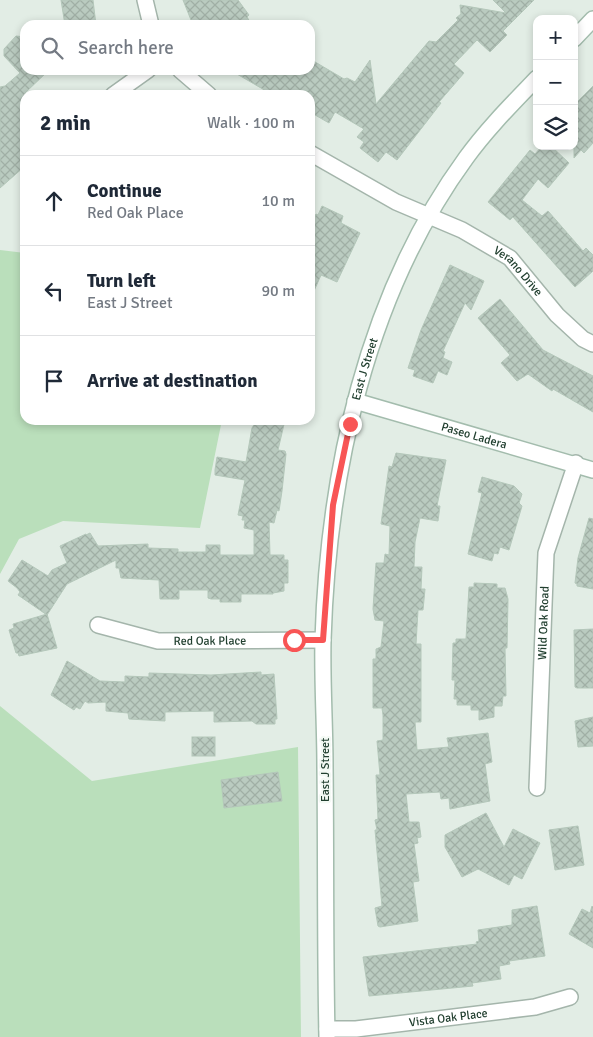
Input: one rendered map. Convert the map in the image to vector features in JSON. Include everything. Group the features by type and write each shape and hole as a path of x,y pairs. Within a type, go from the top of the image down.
{"street":[{"path":"145,0 150,20"},
{"path":"578,35 593,20"},
{"path":"120,90 141,75"},
{"path":"186,75 203,90"},
{"name":"East J Street","path":"327,1033 323,640 333,505 355,401 374,336 389,296 429,217 465,159 500,116 533,82"},
{"name":"Verano Drive","path":"315,156 396,202 462,230 510,258 557,315 583,339 593,344"},
{"name":"Paseo Ladera","path":"355,401 576,463 593,470"},
{"name":"Wild Oak Road","path":"536,788 546,553 576,463"},
{"name":"Red Oak Place","path":"98,625 158,640 323,640"},
{"name":"Vista Oak Place","path":"327,1033 536,1007 570,997"}],"green space":[{"path":"0,250 20,252 20,425 221,425 200,528 63,521 19,539 0,574"},
{"path":"0,706 92,781 298,747 301,1037 0,1037"}],"building":[{"path":"61,0 93,0 95,20 64,20"},
{"path":"183,0 238,0 249,15 247,17 249,20 191,20"},
{"path":"493,0 534,0 503,31 507,35 490,52 477,40 454,64 464,73 439,102 441,103 397,160 386,152 378,162 360,148 364,142 357,137 364,129 335,112 329,123 315,115 315,90 264,90 239,75 315,75 315,62 344,79 347,78 355,82 370,60 376,104 429,41 436,42 458,20 456,18 461,14 460,5 506,13"},
{"path":"16,36 20,36 20,73 4,56 4,49"},
{"path":"20,73 20,75 44,75 28,90 20,90 20,170 0,188 0,87 5,86"},
{"path":"593,86 593,143 584,153 581,150 574,158 574,150 578,150 578,101"},
{"path":"530,150 535,154 538,150 555,150 569,163 548,188 538,179 522,200 542,216 548,211 583,251 586,248 593,255 593,271 575,287 513,217 510,220 488,202"},
{"path":"322,206 343,216 341,223 360,233 337,282 321,275 315,289 315,216 316,214 318,215"},
{"path":"450,265 484,281 471,310 465,303 443,351 445,352 443,358 452,362 447,375 438,371 433,383 413,376 415,370 408,368 421,330"},
{"path":"500,299 543,350 593,376 593,412 553,389 552,391 528,374 517,381 501,363 510,355 478,318"},
{"path":"254,425 284,425 278,450 285,451 286,454 279,511 277,510 274,523 269,522 270,555 284,555 284,560 288,560 288,583 284,583 284,591 273,594 241,594 241,602 220,602 220,599 208,598 208,590 179,590 179,599 160,599 159,580 121,578 119,568 116,568 116,560 67,584 47,615 18,595 20,592 8,581 22,560 48,576 52,570 67,563 60,546 90,533 98,546 148,544 148,548 178,549 178,552 206,552 206,545 220,545 220,555 254,555 254,530 244,528 245,520 242,520 243,516 238,515 245,480 215,475 217,457 246,462"},
{"path":"396,453 446,460 437,506 440,506 438,521 420,518 415,542 414,567 422,567 421,589 425,589 423,610 418,610 416,644 421,644 421,722 415,722 417,750 449,747 447,738 488,733 492,762 485,764 490,801 450,809 449,798 441,799 440,792 406,794 409,822 419,822 421,837 417,838 418,843 414,844 419,881 413,882 418,921 380,927 378,926 375,908 382,906 375,820 378,819 376,775 380,775 377,741 383,740 383,715 382,708 373,708 373,659 376,659 376,649 381,647 384,621 375,620 373,609 376,563 384,563 385,554 389,555 390,526 381,524 389,466 392,467"},
{"path":"482,477 514,486 522,494 519,503 522,506 509,550 500,547 498,554 494,553 492,561 468,554 482,493 478,492"},
{"path":"589,518 593,519 593,589 577,586 575,583 578,558"},
{"path":"474,583 497,584 497,588 505,588 508,599 507,648 505,648 506,696 503,696 502,706 494,706 494,717 479,720 479,710 471,710 471,705 457,705 457,699 454,699 455,680 452,680 453,643 456,643 456,639 466,639 469,587 474,587"},
{"path":"47,614 57,648 19,656 16,653 9,630 14,628 13,624"},
{"path":"593,629 593,688 577,688 575,687 574,630"},
{"path":"67,661 100,681 125,682 125,676 149,677 149,673 211,675 261,672 261,675 274,674 277,719 275,719 275,724 256,724 252,721 214,722 214,711 165,712 165,721 129,719 128,713 106,711 106,702 88,703 85,701 80,709 76,707 74,710 51,695"},
{"path":"593,717 593,746 578,747 575,721"},
{"path":"192,737 215,737 215,756 192,756"},
{"path":"278,772 282,801 224,808 221,780"},
{"path":"486,813 504,847 513,829 540,843 522,879 514,875 509,885 478,869 462,877 445,847 445,835"},
{"path":"578,826 584,865 555,870 549,830"},
{"path":"537,906 545,956 509,961 510,964 499,966 501,979 472,983 473,986 369,996 363,957 477,944 476,942 479,941 478,930 512,925 512,910"},
{"path":"592,906 593,948 569,934 582,909 590,913"}],"route":[{"path":"294,640 323,640 333,505 350,424"}]}
